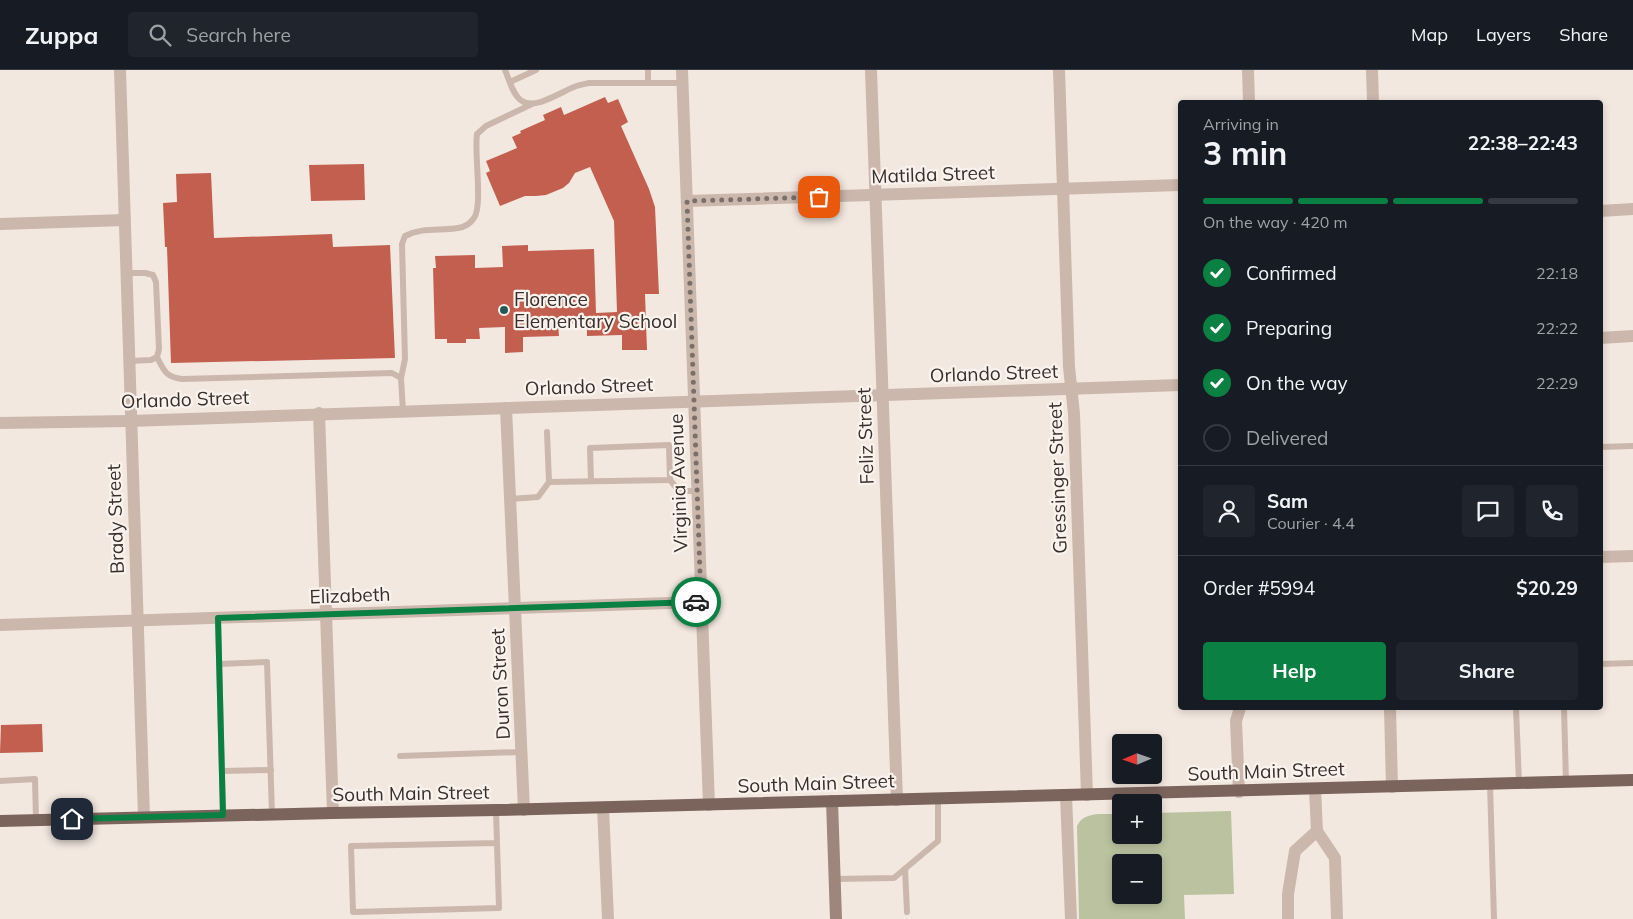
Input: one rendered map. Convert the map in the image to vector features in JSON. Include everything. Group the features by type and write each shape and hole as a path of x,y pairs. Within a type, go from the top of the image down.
{"main road":[{"name":"South Main Street","path":"0,821 524,810 1633,780"}],"street":[{"name":"Brady Street","path":"120,70 144,817"},
{"name":"Feliz Street","path":"871,70 897,800"},
{"name":"Gressinger Street","path":"1059,70 1087,795"},
{"path":"1248,70 1249,100"},
{"path":"1372,70 1373,100"},
{"name":"Virginia Avenue","path":"683,76 708,805"},
{"name":"Matilda Street","path":"687,201 1178,185"},
{"path":"1603,211 1633,209"},
{"path":"0,224 125,220"},
{"path":"1603,338 1633,336"},
{"name":"Orlando Street","path":"0,423 1178,385"},
{"name":"Duron Street","path":"506,408 524,810"},
{"path":"320,413 333,813"},
{"path":"1603,557 1633,556"},
{"name":"Elizabeth","path":"0,625 701,602"},
{"path":"1239,710 1236,721 1239,792"},
{"path":"1390,710 1392,787"},
{"path":"1315,789 1317,831 1335,858 1337,919"},
{"path":"1066,795 1071,919"},
{"path":"832,802 836,919"},
{"path":"603,808 608,919"},
{"path":"1288,919 1288,894 1295,851 1317,831"}],"lane":[{"path":"505,70 516,94 522,101 532,104"},
{"path":"510,82 536,70"},
{"path":"648,70 648,83"},
{"path":"403,411 401,378 405,359 402,244 405,236 413,231 467,226 476,217 478,202 475,146 477,134 486,126 576,86 589,83 648,83 683,76"},
{"path":"127,273 153,275 156,282 157,357 165,372 172,378 392,373 401,378"},
{"path":"130,361 150,360 157,357"},
{"path":"510,499 538,497 549,482 547,432"},
{"path":"591,481 590,448 669,445 670,480 679,491 697,492"},
{"path":"1603,448 1633,446"},
{"path":"549,482 670,480"},
{"path":"218,618 223,815"},
{"path":"219,664 267,662 272,814"},
{"path":"1603,664 1633,663"},
{"path":"1516,710 1519,784"},
{"path":"1564,710 1566,782"},
{"path":"400,756 521,752"},
{"path":"222,772 271,770"},
{"path":"0,781 35,779 36,820"},
{"path":"1490,784 1494,919"},
{"path":"835,879 894,878 938,841 938,799"},
{"path":"496,810 499,908 353,912 351,846 497,843"},
{"path":"905,869 907,912"}],"green space":[{"path":"1231,811 1234,894 1184,895 1185,919 1079,919 1077,826 1080,821 1096,814 1112,814 1112,844 1162,844 1162,813"}],"building":[{"path":"605,97 608,103 618,99 628,122 621,126 655,207 659,294 645,294 647,350 622,350 622,335 587,336 587,323 558,324 559,336 523,337 523,352 505,353 505,327 479,328 480,339 466,339 466,343 447,343 447,339 435,339 433,268 436,268 435,256 475,255 475,268 503,267 502,246 528,245 528,251 594,249 596,313 617,312 614,221 590,167 575,173 569,183 563,188 546,195 525,196 500,206 486,173 490,171 486,161 517,148 512,137 521,133 520,131 545,120 543,115 561,107 564,115"},
{"path":"364,164 365,200 311,201 309,165"},
{"path":"211,173 214,238 332,234 333,247 390,245 395,358 171,363 167,247 165,247 163,203 177,202 176,174"},
{"path":"42,724 43,752 0,753 1,725"}],"way so far":[{"path":"696,602 701,602 687,201 819,197"}],"place":[{"name":"Florence Elementary School","path":"504,310"}],"route":[{"path":"72,819 223,815 218,618 696,602"}]}
